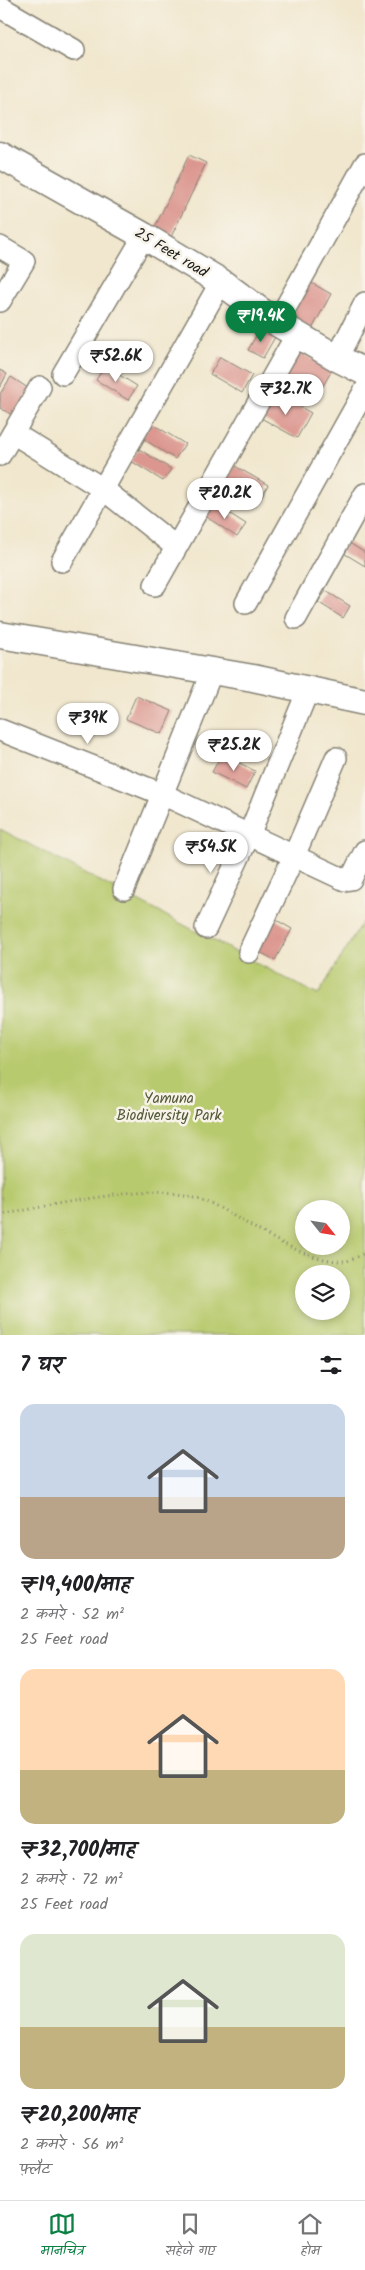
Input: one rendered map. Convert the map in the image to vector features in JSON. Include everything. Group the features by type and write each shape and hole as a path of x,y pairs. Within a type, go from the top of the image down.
{"street":[{"path":"0,8 74,50"},
{"name":"25 Feet road","path":"0,155 144,236 221,282 287,328 337,358 365,372"},
{"path":"155,585 287,328 365,164"},
{"path":"63,374 144,236"},
{"path":"0,246 24,261 0,301"},
{"path":"62,561 221,282"},
{"path":"337,358 365,304"},
{"path":"0,455 40,387"},
{"path":"246,603 365,390"},
{"path":"13,433 102,490 176,547"},
{"path":"296,618 365,494"},
{"path":"0,635 212,671 365,702"},
{"path":"124,889 212,671"},
{"path":"206,928 249,835 308,690"},
{"path":"0,730 162,794 348,880 365,852"},
{"path":"249,952 294,856 336,758"}],"path":[{"path":"0,1215 123,1194 165,1192 201,1199 292,1247 326,1260 346,1261 365,1253"}],"green space":[{"name":"Yamuna Biodiversity Park","path":"0,829 318,995 365,918 365,1335 0,1335"}],"building":[{"path":"189,155 206,163 171,237 154,229"},
{"path":"310,282 331,294 312,329 290,317"},
{"path":"260,329 275,337 263,358 248,350"},
{"path":"298,351 332,370 315,400 281,381"},
{"path":"220,357 252,375 242,393 210,374"},
{"path":"105,366 137,386 128,400 96,380"},
{"path":"0,370 7,374 0,387"},
{"path":"11,377 31,390 14,416 0,408 0,394"},
{"path":"275,393 311,413 297,438 261,418"},
{"path":"151,423 185,444 175,459 142,438"},
{"path":"139,449 171,469 163,481 131,461"},
{"path":"235,466 268,485 259,501 226,482"},
{"path":"213,503 246,524 237,537 205,516"},
{"path":"348,542 365,553 365,566 342,552"},
{"path":"326,591 350,606 343,618 318,602"},
{"path":"136,696 172,711 162,734 126,719"},
{"path":"222,754 255,771 246,789 212,772"},
{"path":"271,917 292,929 275,960 254,949"}]}
